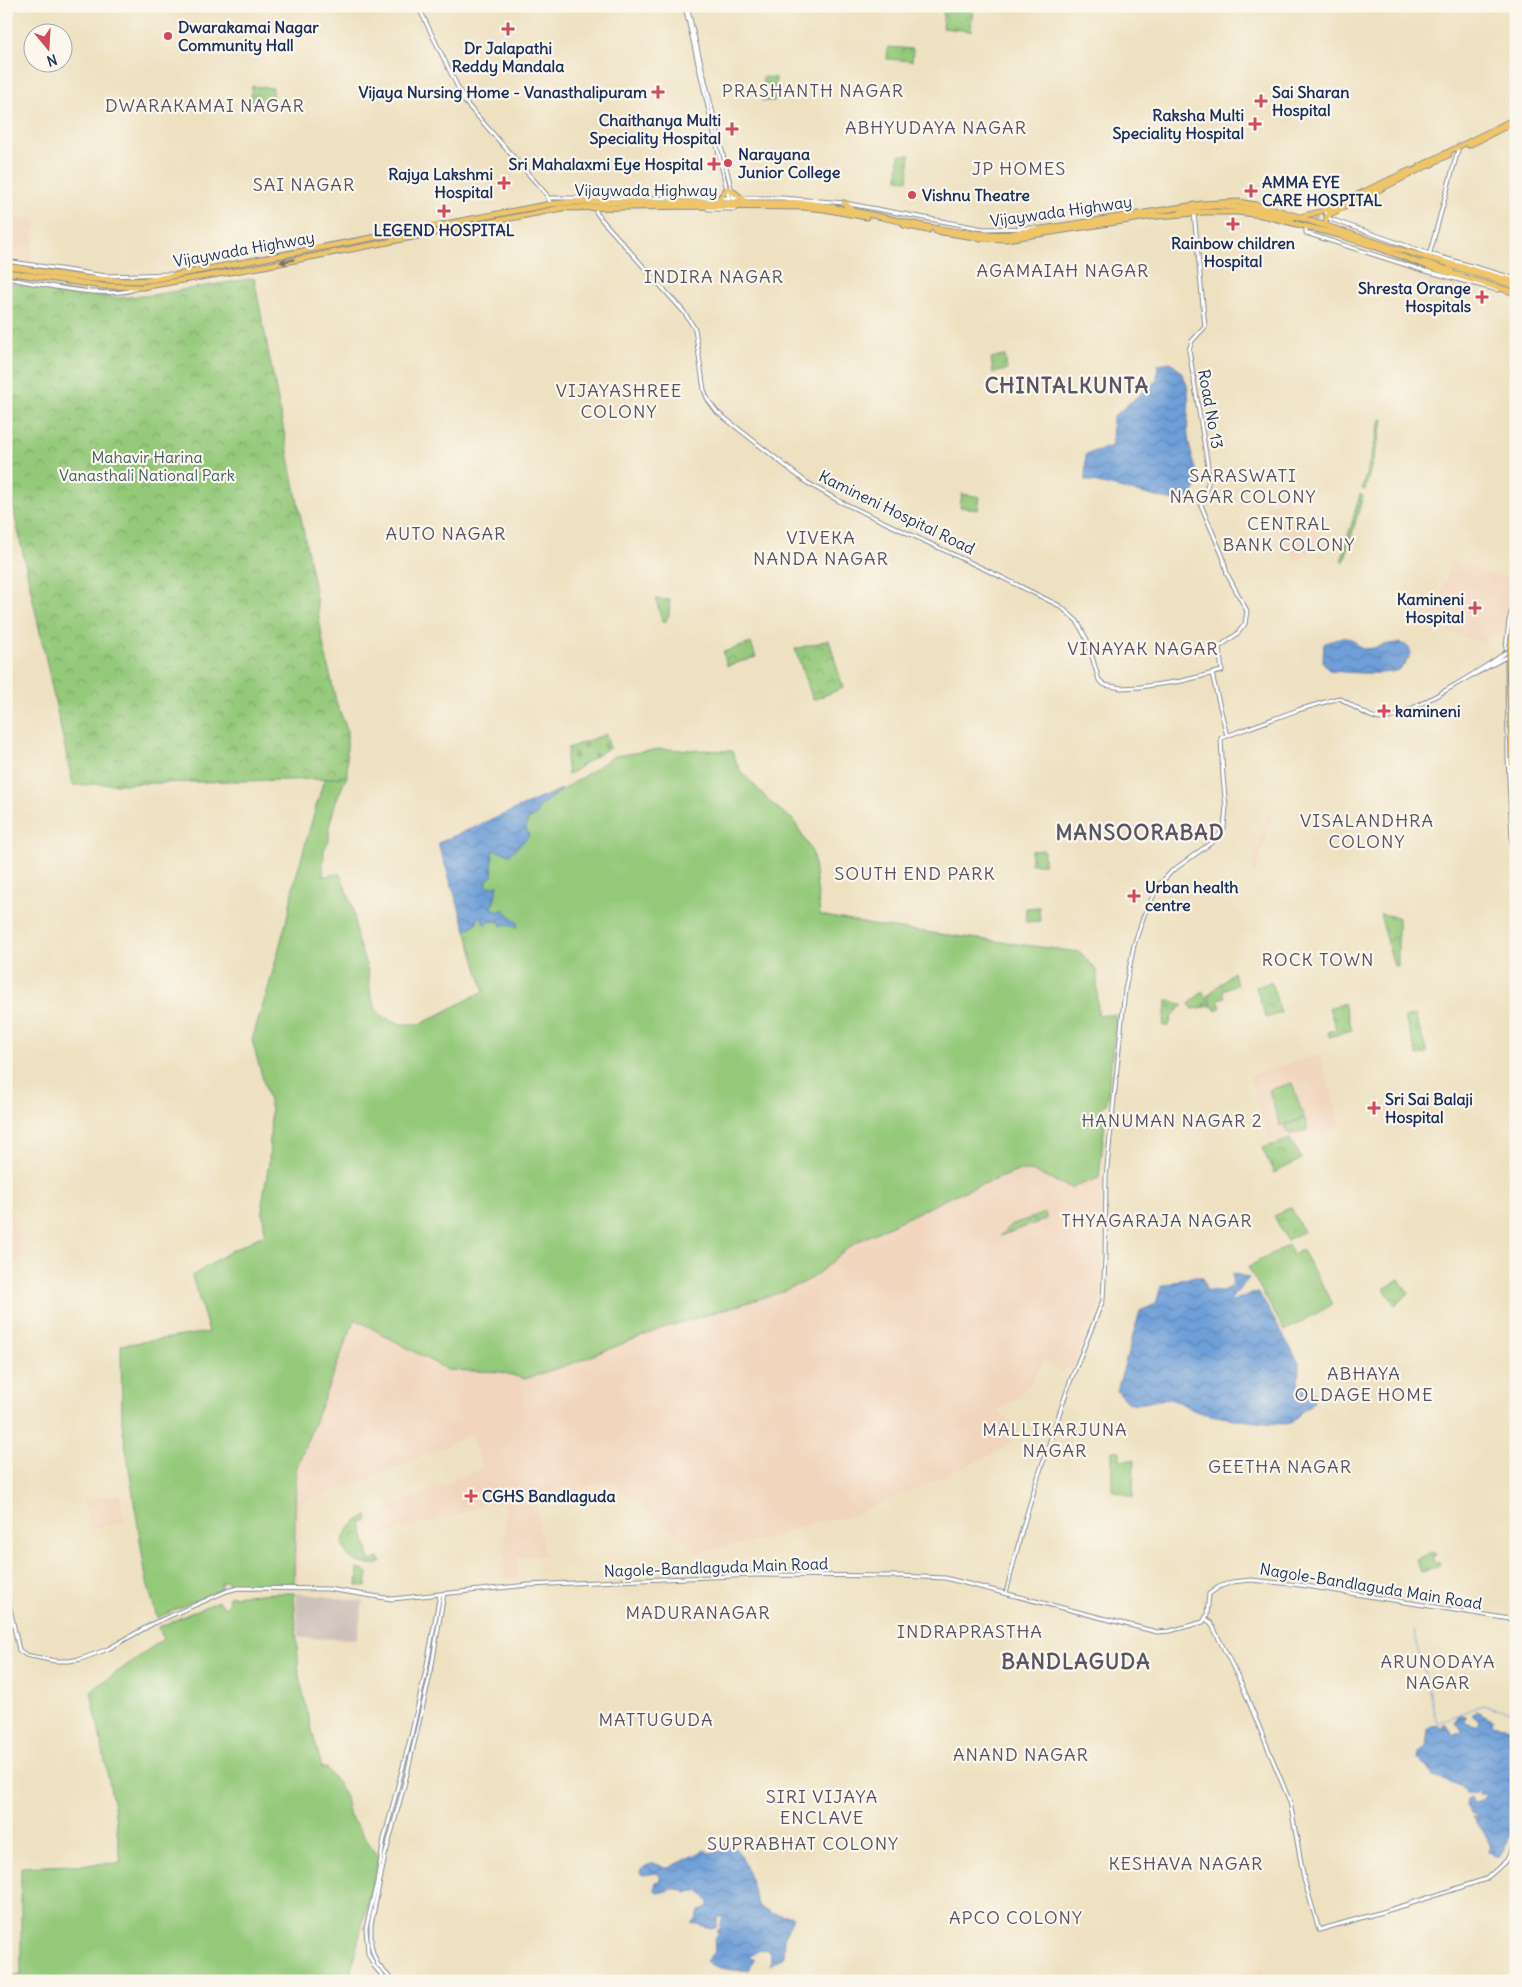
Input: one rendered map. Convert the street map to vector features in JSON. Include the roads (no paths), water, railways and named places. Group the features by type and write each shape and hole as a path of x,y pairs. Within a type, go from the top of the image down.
{"highway":[{"path":"1469,145 1516,121"},
{"path":"1327,212 1432,164"},
{"path":"719,200 729,189 740,199 748,202"},
{"name":"Vijaywada Highway","path":"6,272 103,286 140,287 272,264 562,208 686,204 732,200 804,203 854,211 881,219 984,234 1010,234 1127,218 1238,212 1262,215 1308,226 1363,242 1420,263 1428,269 1516,293"},
{"name":"Vijaywada Highway","path":"6,266 115,281 150,280 550,201 602,201 824,209 993,239 1013,238 1202,204 1239,202 1262,205 1296,218 1325,225 1390,247 1429,256 1444,262"},
{"path":"844,203 854,211"},
{"path":"1178,214 1188,210 1235,207 1296,218"},
{"path":"901,221 903,214"},
{"path":"1444,262 1516,280"},
{"path":"1516,607 1509,660 1516,858"},
{"path":"1516,639 1514,653 1516,715"}],"main road":[{"path":"1296,218 1327,212 1516,121"},
{"path":"1432,164 1469,145"},
{"path":"1325,225 1327,212"},
{"name":"Vijaywada Highway","path":"1420,263 1424,262 1516,293"},
{"name":"Vijaywada Highway","path":"1444,262 1455,268 1516,286"}],"street":[{"path":"418,6 465,102 546,194 550,201 719,200"},
{"path":"686,6 732,200 782,198 844,203 984,229 1045,228"},
{"path":"1429,256 1458,150"},
{"name":"Kamineni Hospital Road","path":"596,207 596,212 601,219 684,312 695,329 702,384 708,400 717,412 806,482 838,501 1060,606 1072,615 1081,627 1087,640 1099,680 1110,688 1130,688 1168,683 1212,674"},
{"path":"1327,212 1330,219 1429,256 1516,280"},
{"name":"Road No 13","path":"1194,213 1205,327 1189,346 1208,467 1209,480 1202,505 1223,557 1227,574 1247,611 1245,624 1237,634 1219,647 1223,670 1212,674"},
{"path":"1308,226 1306,232 1428,269"},
{"path":"6,261 106,276 160,273 174,275"},
{"path":"6,278 107,292 132,291 140,287"},
{"path":"1516,594 1509,621 1506,648 1508,656 1508,758 1516,918"},
{"path":"1506,648 1510,644 1516,645"},
{"path":"1479,671 1506,652"},
{"path":"1006,1593 1039,1474 1070,1382 1103,1300 1106,1177 1125,990 1134,945 1144,913 1158,886 1172,871 1211,843 1224,828 1226,807 1221,738 1339,698 1382,720 1392,718 1436,697 1461,681 1508,656 1516,657"},
{"path":"1212,674 1227,736"},
{"name":"Nagole-Bandlaguda Main Road","path":"6,1590 19,1650 26,1655 70,1662 108,1649 141,1630 187,1608 238,1588 328,1589 392,1599 528,1585 755,1575 937,1578 1006,1593 1158,1632 1193,1626 1206,1619 1209,1594 1223,1585 1247,1580 1300,1585 1516,1620"},
{"path":"387,1981 374,1966 368,1953 366,1928 377,1882 384,1839 407,1754 442,1593"},
{"path":"393,1981 378,1964 373,1953 371,1925 386,1848 406,1778 431,1671 442,1593"},
{"path":"1206,1619 1211,1623 1233,1666 1290,1802 1304,1879 1319,1930 1406,1905 1486,1879 1507,1860 1516,1841"}],"water":[{"path":"1171,362 1180,371 1188,390 1189,443 1199,481 1187,504 1085,480 1086,454 1112,446 1113,417 1157,380 1158,364"},
{"path":"1346,637 1353,640 1362,649 1397,643 1403,644 1409,647 1411,654 1402,667 1392,672 1330,671 1323,662 1324,644 1334,639"},
{"path":"562,789 539,807 536,815 527,821 526,828 529,836 510,854 492,851 492,876 487,880 486,884 489,887 498,885 492,908 499,912 503,909 518,923 517,927 504,924 501,926 499,921 490,921 488,924 484,924 482,916 478,918 477,923 466,930 438,843"},
{"path":"1233,1273 1249,1278 1231,1299 1233,1301 1250,1294 1259,1293 1299,1363 1298,1389 1304,1386 1311,1386 1315,1397 1313,1403 1292,1422 1272,1424 1205,1414 1170,1399 1138,1404 1125,1400 1117,1391 1140,1311 1156,1304 1161,1286 1195,1276 1203,1278 1206,1290 1222,1291 1232,1286"},
{"path":"1476,1711 1493,1719 1492,1724 1512,1727 1516,1745 1516,1825 1499,1858 1493,1855 1493,1850 1492,1853 1488,1852 1489,1848 1491,1848 1487,1837 1473,1817 1479,1817 1470,1813 1466,1805 1466,1800 1470,1798 1472,1803 1478,1802 1487,1796 1484,1794 1478,1795 1479,1791 1474,1794 1466,1794 1460,1785 1433,1777 1429,1769 1418,1759 1419,1752 1426,1747 1428,1729 1437,1725 1442,1729 1444,1723 1453,1734 1462,1732 1455,1722 1459,1715 1466,1716 1465,1723 1476,1726 1480,1722 1472,1715"},
{"path":"726,1843 739,1853 744,1861 759,1907 772,1914 790,1915 793,1917 784,1938 783,1957 770,1965 771,1957 768,1950 762,1949 749,1956 754,1960 749,1970 727,1969 710,1964 706,1961 715,1951 714,1940 719,1934 716,1932 720,1928 723,1916 717,1918 717,1927 712,1928 692,1923 697,1918 699,1911 708,1906 709,1902 702,1894 697,1891 686,1893 679,1889 657,1893 654,1890 656,1882 660,1881 660,1875 656,1873 643,1875 640,1873 641,1869 652,1864 669,1868 705,1850 709,1853 721,1851 723,1853"}],"waterway":[{"path":"1414,1631 1437,1723 1482,1705 1516,1713"}],"tunnel":[{"path":"1293,218 1307,220 1330,211"}],"place":[{"name":"Dr Jalapathi Reddy Mandala","path":"508,29"},
{"name":"Dwarakamai Nagar Community Hall","path":"168,36"},
{"name":"Vijaya Nursing Home - Vanasthalipuram","path":"658,92"},
{"name":"Sai Sharan Hospital","path":"1261,101"},
{"name":"Raksha Multi Speciality Hospital","path":"1255,124"},
{"name":"Chaithanya Multi Speciality Hospital","path":"732,129"},
{"name":"Narayana Junior College","path":"728,163"},
{"name":"Sri Mahalaxmi Eye Hospital","path":"714,164"},
{"name":"Rajya Lakshmi Hospital","path":"504,183"},
{"name":"AMMA EYE CARE HOSPITAL","path":"1251,191"},
{"name":"Vishnu Theatre","path":"912,195"},
{"name":"LEGEND HOSPITAL","path":"444,211"},
{"name":"Rainbow children Hospital","path":"1233,224"},
{"name":"Shresta Orange Hospitals","path":"1482,297"},
{"name":"Kamineni Hospital","path":"1475,608"},
{"name":"kamineni","path":"1384,711"},
{"name":"Urban health centre","path":"1134,896"},
{"name":"Sri Sai Balaji Hospital","path":"1374,1108"},
{"name":"CGHS Bandlaguda","path":"471,1496"}],"district":[{"name":"PRASHANTH NAGAR","path":"813,90"},
{"name":"DWARAKAMAI NAGAR","path":"205,105"},
{"name":"ABHYUDAYA NAGAR","path":"936,127"},
{"name":"JP HOMES","path":"1019,168"},
{"name":"SAI NAGAR","path":"304,184"},
{"name":"AGAMAIAH NAGAR","path":"1063,270"},
{"name":"INDIRA NAGAR","path":"714,276"},
{"name":"CHINTALKUNTA","path":"1067,385"},
{"name":"VIJAYASHREE COLONY","path":"619,400"},
{"name":"SARASWATI NAGAR COLONY","path":"1243,485"},
{"name":"AUTO NAGAR","path":"446,533"},
{"name":"CENTRAL BANK COLONY","path":"1289,533"},
{"name":"VIVEKA NANDA NAGAR","path":"821,547"},
{"name":"VINAYAK NAGAR","path":"1143,648"},
{"name":"VISALANDHRA COLONY","path":"1367,830"},
{"name":"MANSOORABAD","path":"1140,832"},
{"name":"SOUTH END PARK","path":"915,873"},
{"name":"ROCK TOWN","path":"1318,959"},
{"name":"HANUMAN NAGAR 2","path":"1172,1120"},
{"name":"THYAGARAJA NAGAR","path":"1157,1220"},
{"name":"ABHAYA OLDAGE HOME","path":"1364,1384"},
{"name":"MALLIKARJUNA NAGAR","path":"1055,1439"},
{"name":"GEETHA NAGAR","path":"1280,1466"},
{"name":"MADURANAGAR","path":"698,1612"},
{"name":"INDRAPRASTHA","path":"970,1631"},
{"name":"BANDLAGUDA","path":"1076,1661"},
{"name":"ARUNODAYA NAGAR","path":"1438,1671"},
{"name":"MATTUGUDA","path":"656,1719"},
{"name":"ANAND NAGAR","path":"1021,1754"},
{"name":"SIRI VIJAYA ENCLAVE","path":"822,1806"},
{"name":"SUPRABHAT COLONY","path":"803,1843"},
{"name":"KESHAVA NAGAR","path":"1186,1863"},
{"name":"APCO COLONY","path":"1016,1917"}],"park label":[{"name":"Mahavir Harina Vanasthali National Park","path":"147,466"}]}
